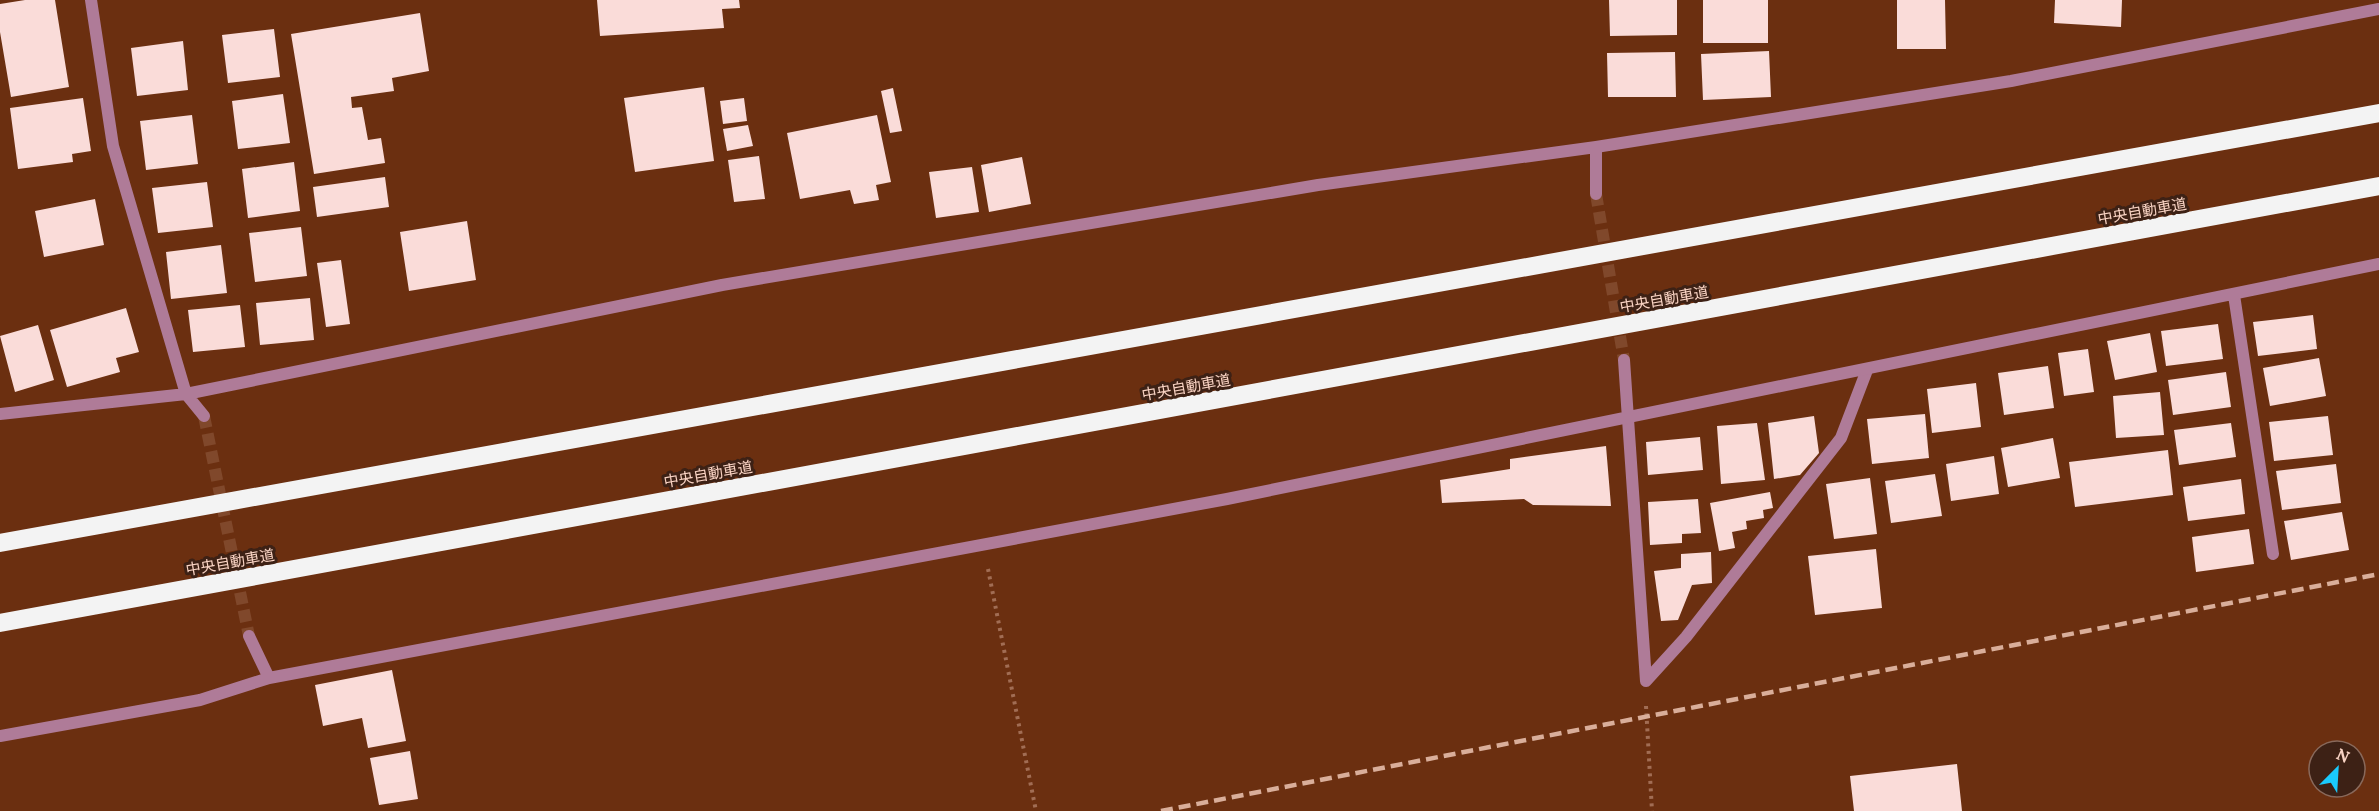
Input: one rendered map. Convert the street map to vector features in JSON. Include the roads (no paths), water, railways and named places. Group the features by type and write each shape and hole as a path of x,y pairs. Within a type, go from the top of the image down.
{"highway":[{"path":"0,543 2379,113"},
{"name":"中央自動車道","path":"0,623 2379,186"}],"street":[{"path":"91,0 113,146 186,394 204,417"},
{"path":"0,414 186,394 722,285 1318,185 1596,147 2011,81 2379,9"},
{"path":"1596,147 1596,194"},
{"path":"0,736 200,700 269,678 983,545 1628,419 2379,264"},
{"path":"2234,295 2273,554"},
{"path":"1624,360 1646,681 1686,637 1841,438 1867,370"},
{"path":"249,636 269,678"}],"tunnel":[{"path":"1596,194 1624,360"},
{"path":"204,416 249,636"}],"railway":[{"path":"1161,811 2379,574"}]}
